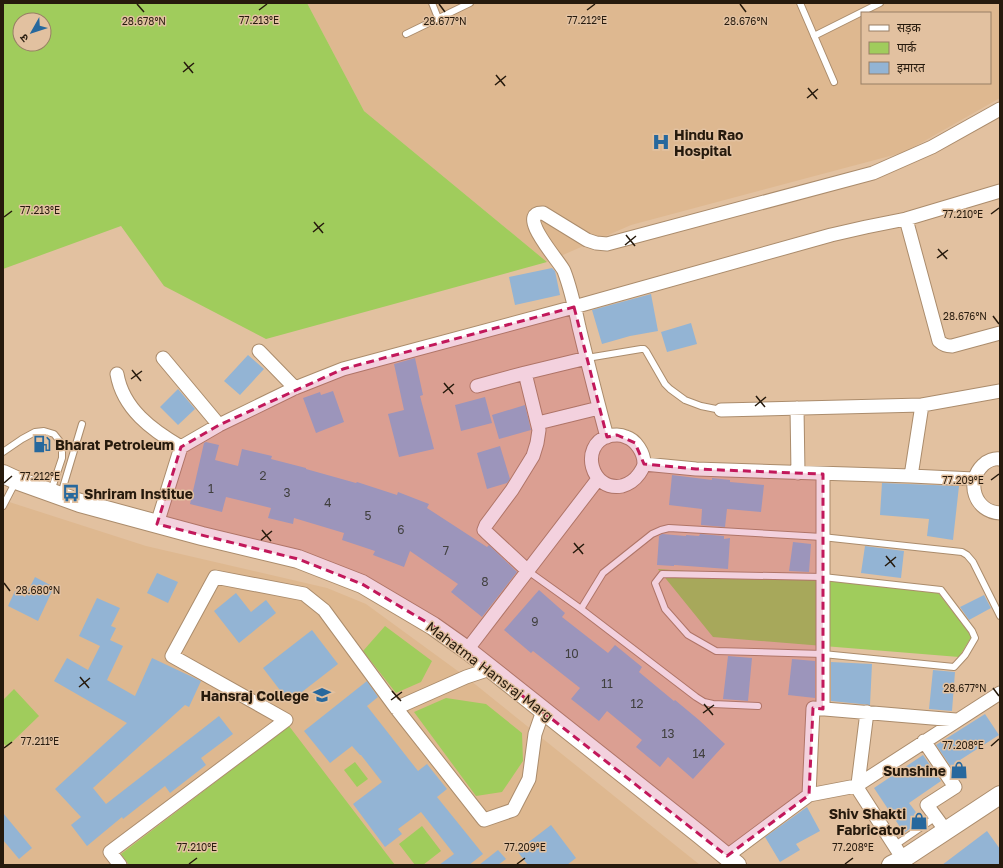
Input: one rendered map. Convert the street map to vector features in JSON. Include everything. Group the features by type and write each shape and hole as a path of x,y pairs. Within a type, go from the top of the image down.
{"street":[{"path":"607,437 564,269 542,241 533,222 536,215 543,213 587,240 607,244 873,173 932,147 1000,109"},
{"path":"157,524 181,448 219,425 295,388 343,370 824,237 906,219 1000,190"},
{"path":"906,219 939,341 943,345 952,346 1000,333"},
{"path":"259,351 295,388"},
{"path":"163,358 219,425"},
{"path":"477,386 587,358"},
{"path":"525,373 538,423 539,430 537,443 533,456 512,490 486,525 484,530 528,571"},
{"path":"117,374 121,389 131,407 141,419 181,448"},
{"path":"721,410 922,404 1000,391"},
{"path":"910,476 922,404"},
{"path":"538,423 599,408"},
{"path":"797,408 798,473"},
{"path":"617,435 627,437 635,442 641,451 644,464 635,479 627,485 617,487 607,485 598,479 593,470 591,460 593,450 599,442 607,437 617,435"},
{"path":"1000,459 996,458 986,462 978,470 974,479 974,490 977,500 984,508 994,513 1000,513"},
{"path":"644,464 696,469 974,479"},
{"path":"823,474 823,708"},
{"name":"Mahatma Hansraj Marg","path":"10,477 80,503 298,560 362,584 434,626 467,650 732,861"},
{"path":"467,650 598,479"},
{"path":"120,865 110,852 286,720 172,656 216,577 304,594 324,610 396,708 484,820 513,810 529,779 535,734 543,710"},
{"path":"396,708 490,669"},
{"path":"732,861 809,795 857,785 1000,693"},
{"path":"809,795 813,708 956,720"},
{"path":"867,712 857,785 896,856 941,824 1000,795"},
{"path":"924,741 955,787 927,805 941,824"}],"lane":[{"path":"432,3 438,18"},
{"path":"406,34 470,3"},
{"path":"800,3 834,82"},
{"path":"862,12 880,3"},
{"path":"814,36 861,12"},
{"path":"587,358 644,349 665,384 670,389 685,400 701,406 721,410"},
{"path":"56,494 82,424"},
{"path":"3,452 35,432 44,431 54,434 62,444 62,458 56,494"},
{"path":"3,506 10,477"},
{"path":"581,609 603,573 652,534 669,528 822,537 962,552 973,562 1000,616"},
{"path":"528,571 704,702 713,704 758,706"},
{"path":"662,574 822,577 940,590 972,631 974,638 965,655 954,667 823,654 716,651 688,635 665,609 655,584 662,574"}],"highlighted area":[{"path":"574,307 607,437 617,435 635,443 644,464 696,469 823,474 823,709 813,708 809,795 727,856 433,626 362,584 298,559 157,524 181,447 219,425 343,369"}],"shaded area":[{"name":"Hindu Rao Hospital","path":"307,3 1000,3 1000,98 905,152 631,225 547,262 364,111"},
{"name":"Hansraj College","path":"3,500 146,546 327,588 366,604 466,677 700,865 3,865"}],"green space":[{"path":"3,3 307,3 364,111 547,262 266,339 164,286 121,226 3,269"},
{"path":"658,569 935,589 972,636 959,657 713,637"},
{"path":"385,626 432,661 421,682 396,693 363,651"},
{"path":"14,689 39,716 7,747 3,743 3,700"},
{"path":"446,698 486,704 522,733 523,761 502,792 476,796 414,712"},
{"path":"289,726 395,865 129,865 121,854"},
{"path":"355,762 368,779 357,787 344,770"},
{"path":"422,826 441,851 423,865 415,865 399,844"}],"building":[{"path":"552,268 555,271 560,295 515,305 509,277"},
{"path":"651,294 658,331 630,336 602,344 592,310"},
{"path":"691,323 697,344 667,352 661,332"},
{"path":"248,355 264,369 240,395 224,381"},
{"path":"415,358 423,395 420,396 434,449 399,457 388,414 404,410 394,364"},
{"path":"178,389 195,409 178,425 160,407"},
{"path":"333,391 344,422 316,433 303,398 320,392 321,395"},
{"path":"485,397 492,423 461,431 455,405"},
{"path":"525,405 531,430 499,439 492,415"},
{"path":"206,442 219,445 215,460 238,466 242,449 272,456 271,459 356,483 357,482 397,495 398,492 429,504 427,508 487,547 489,545 517,572 482,617 451,592 458,584 410,551 404,567 373,555 375,551 342,540 344,533 294,518 293,524 268,518 271,508 226,497 222,512 190,504 204,443"},
{"path":"500,446 510,479 507,483 487,489 477,453"},
{"path":"672,475 712,480 712,478 730,480 730,482 764,485 761,512 727,509 725,527 701,525 702,509 669,505"},
{"path":"882,483 959,486 953,540 927,536 929,519 880,515"},
{"path":"662,534 699,536 700,534 724,536 724,539 730,538 728,569 657,565 659,536"},
{"path":"793,542 811,544 809,572 789,571"},
{"path":"865,546 904,551 901,578 861,573"},
{"path":"157,573 178,582 168,603 147,593"},
{"path":"35,577 54,587 38,621 8,606 15,591 25,597"},
{"path":"539,590 565,613 562,617 608,653 615,645 642,667 639,672 699,720 725,744 693,779 668,757 660,767 636,747 642,740 607,711 599,721 571,699 580,688 533,651 531,653 504,630"},
{"path":"236,593 251,612 266,600 276,613 239,643 214,611"},
{"path":"984,595 991,608 969,620 960,607"},
{"path":"97,598 120,608 111,626 116,628 110,640 123,646 107,680 135,696 152,658 201,681 189,707 185,705 93,788 106,804 219,716 233,734 201,758 206,765 170,793 165,786 123,819 122,817 87,846 71,825 81,817 55,789 127,723 54,681 67,658 88,670 100,646 79,636"},
{"path":"312,630 338,664 289,702 263,668"},
{"path":"728,656 752,658 748,701 723,699"},
{"path":"792,659 815,661 815,698 788,695"},
{"path":"831,662 872,664 870,705 831,701"},
{"path":"933,670 955,672 952,711 929,709"},
{"path":"367,681 378,697 367,706 418,771 427,764 447,789 437,797 483,854 469,865 439,865 454,854 421,812 398,829 402,834 385,847 353,804 382,782 352,746 330,763 304,731"},
{"path":"985,714 999,735 960,760 966,770 957,776 936,745"},
{"path":"923,755 941,781 909,803 922,820 904,833 874,788"},
{"path":"807,807 820,831 796,844 800,850 780,862 765,837"},
{"path":"3,813 32,848 19,859 3,840"},
{"path":"551,825 576,858 567,865 528,865 517,851"},
{"path":"987,831 1000,849 1000,865 942,865"},
{"path":"498,850 506,859 498,865 479,865"}],"place":[{"name":"Hindu Rao Hospital","path":"661,142"},
{"name":"Bharat Petroleum","path":"42,444"},
{"name":"Shriram Institue","path":"71,493"},
{"name":"Hansraj College","path":"322,695"},
{"name":"Sunshine","path":"959,770"},
{"name":"Shiv Shakti Fabricator","path":"919,821"}]}
